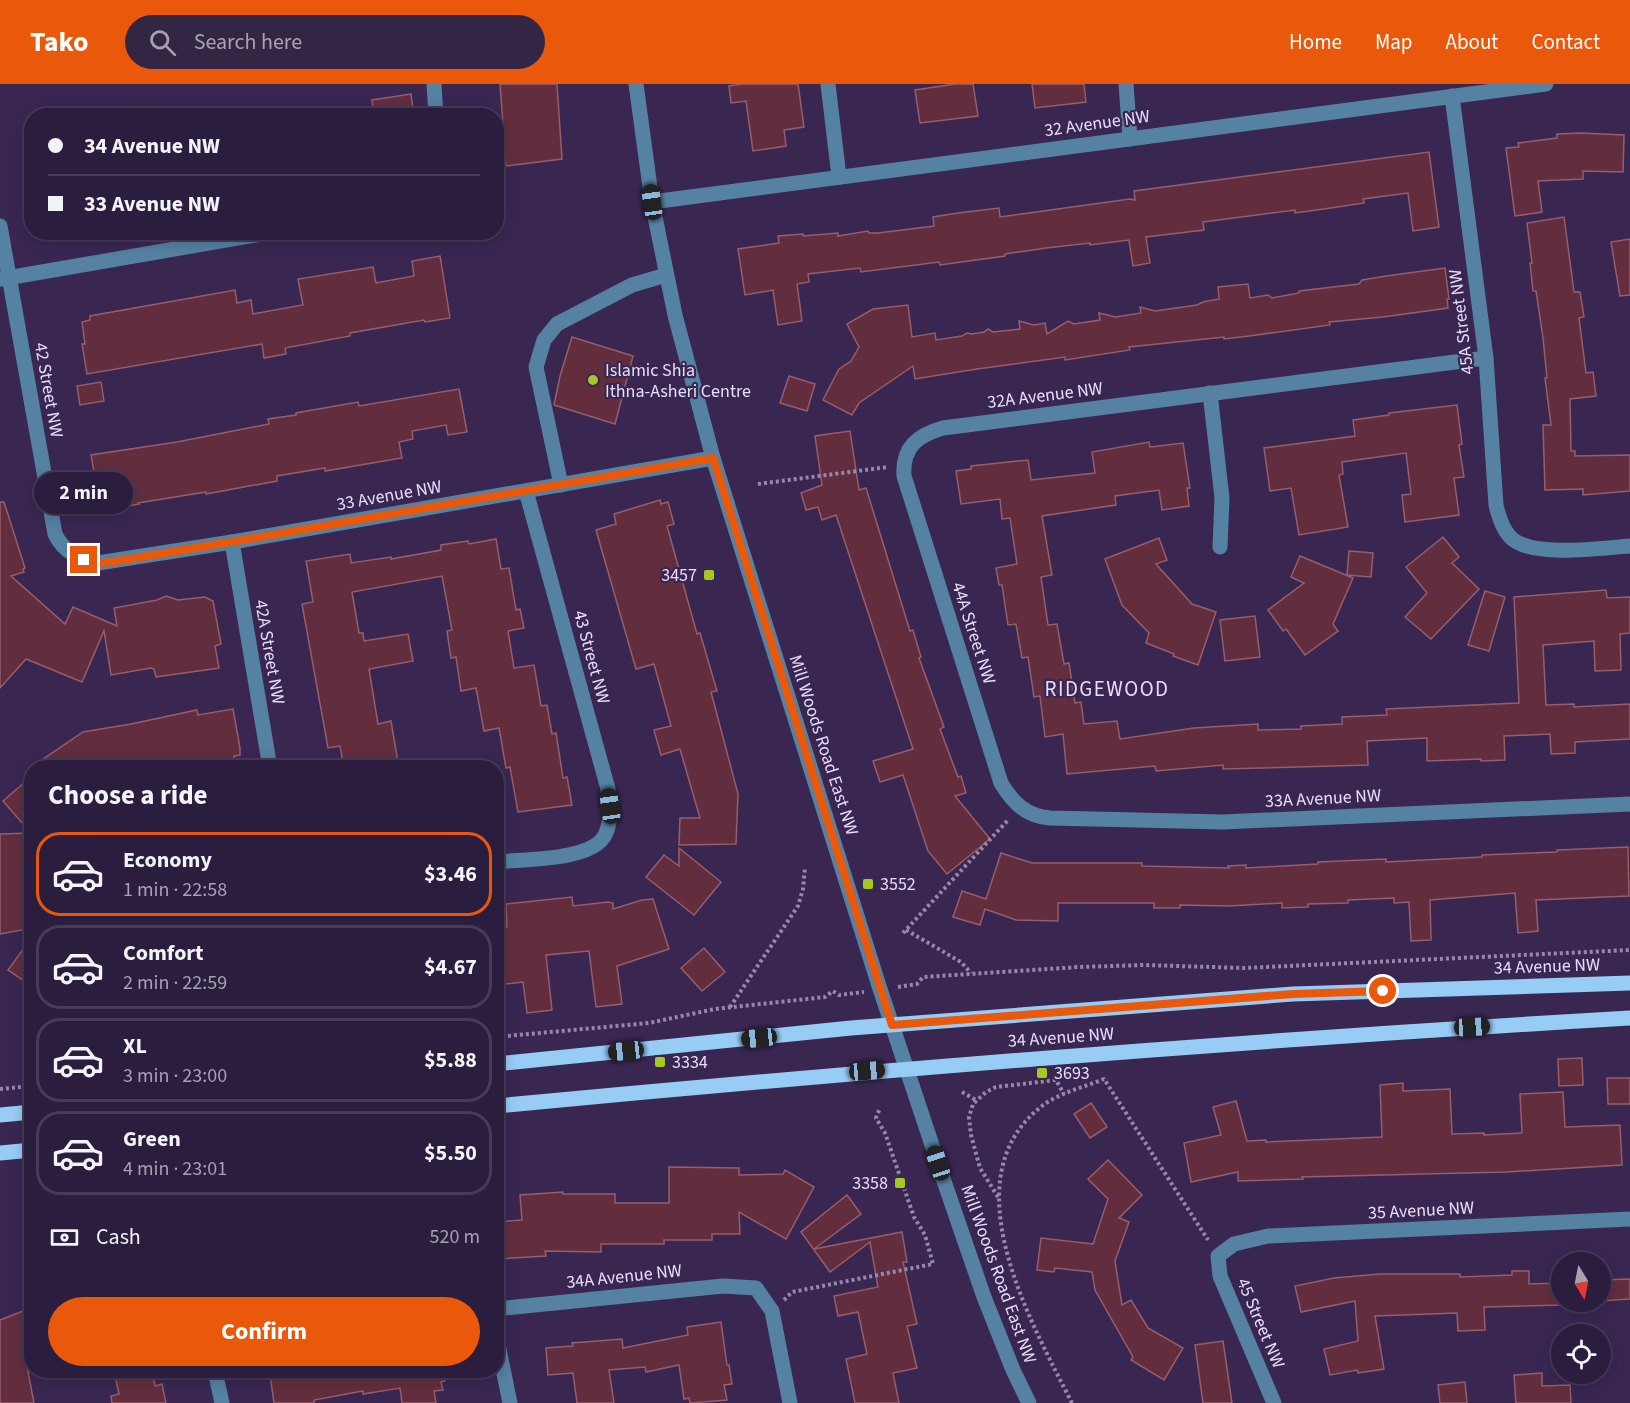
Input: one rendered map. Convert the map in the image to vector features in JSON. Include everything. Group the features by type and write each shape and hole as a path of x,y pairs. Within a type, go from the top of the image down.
{"main road":[{"name":"34 Avenue NW","path":"504,1063 892,1025 1293,994 1630,983"},
{"name":"34 Avenue NW","path":"504,1105 907,1068 1426,1030 1630,1018"},
{"path":"0,1115 24,1113"},
{"path":"0,1153 24,1151"}],"street":[{"path":"434,84 436,108"},
{"name":"Mill Woods Road East NW","path":"636,84 652,202 666,275 713,458 892,1025 984,1298 1029,1403"},
{"path":"828,84 839,177"},
{"path":"1126,84 1130,139"},
{"name":"32 Avenue NW","path":"652,202 1546,84"},
{"name":"45A Street NW","path":"1452,96 1486,358 1496,506 1502,524 1513,540 1540,549 1630,546"},
{"name":"42 Street NW","path":"0,226 4,278 52,522 60,543 73,555"},
{"path":"4,278 226,240"},
{"path":"561,485 536,367 544,340 557,324 632,285 666,275"},
{"name":"32A Avenue NW","path":"903,465 907,453 920,436 943,428 1486,358"},
{"path":"1210,393 1222,498 1220,547"},
{"name":"33 Avenue NW","path":"73,555 98,563 232,542 713,458"},
{"name":"44A Street NW","path":"903,465 907,487 1002,783 1009,796 1020,807"},
{"name":"43 Street NW","path":"504,861 590,849 605,835 610,820 608,789 526,491"},
{"name":"42A Street NW","path":"232,542 269,760"},
{"name":"33A Avenue NW","path":"1020,807 1039,817 1223,822 1630,804"},
{"name":"35 Avenue NW","path":"1218,1256 1234,1244 1268,1236 1630,1219"},
{"name":"45 Street NW","path":"1218,1256 1221,1276 1274,1403"},
{"name":"34A Avenue NW","path":"504,1308 723,1286 756,1288 772,1311"},
{"path":"772,1311 790,1403"},
{"path":"504,1374 510,1403"},
{"path":"217,1378 222,1403"}],"path":[{"path":"758,484 903,465"},
{"path":"972,974 960,962 904,932 1020,807"},
{"path":"730,1007 798,906 803,889 804,867"},
{"path":"917,984 923,976 1133,966 1245,968 1630,950"},
{"path":"504,1036 649,1023 730,1007 825,997 833,991 839,996"},
{"path":"1072,1403 1041,1343 1012,1270 1004,1242 998,1197 1005,1155 1021,1127 1042,1106 1064,1094 1104,1079 1218,1256"},
{"path":"998,1197 980,1168 971,1135 969,1117 976,1100 996,1087 1056,1080 1064,1094"},
{"path":"0,1089 24,1087"},
{"path":"962,1092 976,1100"},
{"path":"772,1311 792,1293 933,1264 925,1235 914,1217 885,1133 876,1118 880,1108"}],"building":[{"path":"500,84 557,84 562,159 506,166 504,108 502,108"},
{"path":"798,84 804,127 784,130 786,146 753,151 746,101 731,103 729,86"},
{"path":"955,84 973,84 978,116 920,123 915,90"},
{"path":"1032,84 1084,84 1086,102 1035,108"},
{"path":"411,94 413,108 373,108 372,100"},
{"path":"1557,134 1624,135 1623,172 1583,171 1583,179 1538,181 1542,212 1515,216 1506,148 1519,147 1518,143 1557,138"},
{"path":"1429,152 1439,227 1413,231 1408,193 1363,199 1364,203 1324,209 1295,213 1295,210 1203,222 1204,230 1146,237 1150,263 1133,266 1129,240 1046,248 940,265 939,262 861,272 860,268 808,274 809,282 797,284 802,321 778,325 773,290 745,295 738,249 779,243 778,236 838,233 838,236 868,231 878,233 934,226 933,217 958,213 999,208 1000,217 1135,200 1134,191"},
{"path":"1564,217 1574,292 1580,292 1584,317 1579,318 1586,373 1593,372 1596,396 1570,399 1571,451 1575,451 1575,456 1630,455 1630,491 1583,495 1583,489 1545,490 1543,425 1551,425 1543,338 1536,291 1533,291 1527,223"},
{"path":"1630,239 1630,295 1620,296 1611,242"},
{"path":"440,256 450,318 425,322 424,320 350,333 350,336 285,348 286,354 264,358 262,344 87,374 82,344 85,344 82,322 90,320 90,316 235,290 237,303 251,300 253,314 303,305 298,279 373,267 376,283 414,276 412,261"},
{"path":"1445,268 1448,308 1329,322 1330,325 1249,336 1129,347 1130,350 1065,360 1065,357 915,379 913,366 859,403 852,415 823,400 839,369 851,361 859,347 847,324 873,309 908,305 912,337 935,333 936,340 962,336 967,333 984,332 988,329 993,332 1020,329 1019,321 1034,325 1045,323 1047,334 1068,321 1074,324 1100,320 1099,313 1116,317 1141,313 1140,307 1155,311 1197,305 1219,299 1218,287 1248,284 1250,298 1268,295 1272,298 1299,293 1299,291 1359,284 1362,280"},
{"name":"Islamic Shia Ithna-Asheri Centre","path":"572,337 633,356 615,424 554,405"},
{"path":"789,376 815,384 807,411 780,403"},
{"path":"101,382 104,401 80,405 77,386"},
{"path":"459,389 467,432 448,435 446,425 412,431 413,439 399,442 402,458 325,471 325,468 277,476 277,481 138,503 114,509 110,488 97,490 91,455 177,442 269,424 268,419 296,415 296,413 358,402 359,406"},
{"path":"1457,405 1462,444 1459,445 1464,477 1454,478 1459,515 1405,522 1402,495 1411,494 1406,453 1342,462 1343,474 1339,475 1348,527 1299,535 1291,488 1270,491 1264,448 1355,436 1353,420"},
{"path":"850,431 859,490 866,488 910,631 913,630 921,657 919,658 944,727 940,729 966,793 955,796 990,839 947,874 928,851 903,775 880,782 873,761 913,749 836,515 822,520 818,507 806,510 801,493 822,485 815,436"},
{"path":"1149,442 1150,447 1183,443 1190,488 1187,488 1189,506 1162,510 1159,490 1115,496 1116,505 1042,516 1052,575 1041,577 1048,625 1057,624 1064,664 1069,663 1075,703 1081,702 1084,724 1117,721 1120,739 1194,728 1258,724 1258,730 1301,729 1301,726 1342,724 1342,717 1387,715 1386,709 1519,703 1514,597 1606,590 1607,598 1630,597 1630,633 1620,634 1621,670 1595,671 1594,641 1543,645 1546,705 1574,704 1574,707 1630,704 1630,739 1575,742 1575,753 1551,754 1550,734 1504,736 1505,760 1481,761 1481,759 1427,761 1427,738 1367,741 1368,765 1223,769 1223,765 1156,771 1155,766 1067,774 1063,734 1045,737 1040,696 1034,697 1028,657 1022,658 1016,624 1008,625 1002,585 999,585 996,568 1017,564 1010,518 1002,519 1000,499 961,504 956,471 971,469 971,466 1028,460 1031,480 1095,473 1092,452"},
{"path":"660,500 661,504 668,502 674,524 667,526 697,634 700,633 717,691 711,692 738,794 736,844 679,845 680,818 700,818 680,749 661,755 654,730 671,726 654,664 636,669 596,530 616,524 614,514"},
{"path":"0,502 4,502 25,568 24,572 11,576 65,624 73,607 117,626 114,608 157,600 166,596 178,600 205,597 213,601 221,644 215,646 219,668 156,677 154,669 151,668 111,675 104,631 82,682 26,659 0,688"},
{"path":"1443,537 1459,557 1452,563 1479,589 1431,639 1405,617 1427,593 1406,567"},
{"path":"1159,538 1167,560 1156,564 1192,604 1216,612 1198,665 1146,643 1149,633 1122,605 1105,559"},
{"path":"496,539 501,569 509,568 516,610 520,609 524,628 508,631 514,668 534,665 541,706 547,705 552,734 556,733 563,778 567,777 572,805 518,812 510,767 506,768 499,728 484,731 476,688 461,691 456,657 451,658 447,631 452,630 442,576 352,592 359,633 363,633 364,641 408,634 413,661 369,669 378,724 391,721 398,760 343,760 340,746 328,748 302,604 313,602 306,561 350,554 351,563 391,557 391,559 441,550 441,545 468,541 469,544"},
{"path":"1349,551 1373,553 1371,577 1347,575"},
{"path":"1300,556 1353,578 1333,624 1338,631 1305,655 1286,629 1283,631 1268,610 1304,583 1291,577"},
{"path":"1485,591 1505,597 1489,651 1468,645"},
{"path":"1255,616 1260,657 1225,661 1220,620"},
{"path":"233,709 240,755 234,756 234,760 42,760 83,732 197,710 198,715"},
{"path":"24,783 24,825 3,801"},
{"path":"24,833 24,930 0,934 0,834"},
{"path":"1628,847 1629,896 1536,900 1538,931 1518,933 1515,893 1430,900 1431,940 1411,941 1409,902 1394,903 1394,898 1348,900 1348,903 1308,904 1308,907 1282,908 1282,903 1229,906 1180,905 1180,908 1154,908 1154,903 1058,903 1058,921 1016,920 985,909 980,925 953,917 962,891 986,899 1001,853 1032,863 1142,863 1142,866 1229,868 1228,866 1246,865 1246,868 1318,864 1318,862 1386,859 1386,862"},
{"path":"679,848 721,882 694,915 646,877 664,855 679,866"},
{"path":"572,897 573,906 608,902 613,903 613,909 653,899 669,949 617,966 622,1004 596,1007 589,951 546,955 552,1010 527,1013 523,982 504,984 506,904"},
{"path":"24,948 24,981 8,970"},
{"path":"704,948 725,972 702,991 681,968"},
{"path":"1582,1058 1583,1085 1559,1086 1558,1059"},
{"path":"1607,1078 1630,1078 1630,1104 1608,1104"},
{"path":"1403,1083 1403,1091 1450,1089 1452,1134 1522,1133 1520,1094 1563,1092 1565,1127 1620,1125 1622,1165 1506,1172 1302,1177 1303,1179 1238,1181 1238,1172 1191,1182 1184,1143 1221,1135 1213,1107 1236,1101 1247,1141 1382,1137 1380,1085"},
{"path":"1091,1103 1107,1127 1090,1138 1074,1114"},
{"path":"1108,1160 1142,1195 1119,1218 1129,1222 1115,1261 1122,1305 1131,1300 1148,1328 1183,1348 1164,1380 1131,1360 1133,1357 1095,1290 1092,1272 1055,1268 1054,1272 1037,1270 1041,1238 1093,1244 1108,1199 1088,1179"},
{"path":"669,1167 739,1168 739,1175 783,1174 785,1170 814,1187 786,1239 739,1212 740,1234 712,1234 712,1240 664,1240 664,1244 601,1244 601,1252 545,1251 546,1256 504,1259 504,1221 522,1220 520,1195 563,1192 563,1194 615,1194 615,1203 669,1203"},
{"path":"847,1195 861,1214 814,1249 902,1232 907,1262 903,1262 917,1324 907,1326 917,1368 893,1373 899,1403 855,1403 846,1359 867,1354 858,1312 838,1316 834,1296 878,1287 870,1242 830,1272 801,1232"},
{"path":"1512,1271 1529,1271 1529,1284 1551,1283 1551,1305 1484,1307 1485,1330 1458,1331 1457,1313 1375,1316 1384,1369 1358,1373 1357,1370 1330,1375 1324,1349 1358,1341 1355,1301 1301,1312 1295,1286 1334,1278 1380,1274 1460,1274 1460,1277 1512,1275"},
{"path":"1630,1279 1630,1299 1611,1300 1611,1280"},
{"path":"23,1311 24,1378 29,1378 34,1403 0,1403 0,1320"},
{"path":"721,1322 732,1384 724,1385 727,1400 690,1403 689,1398 684,1399 679,1365 646,1372 645,1367 609,1370 614,1403 577,1403 573,1373 548,1375 546,1348 573,1346 572,1343 622,1339 623,1348 688,1335 687,1327"},
{"path":"1223,1341 1232,1403 1203,1403 1195,1345"},
{"path":"1542,1373 1542,1386 1570,1385 1571,1403 1516,1403 1514,1375"},
{"path":"116,1378 153,1378 155,1386 162,1384 166,1403 112,1403 111,1396 119,1394"},
{"path":"270,1378 445,1378 445,1381 441,1382 443,1390 434,1391 436,1403 402,1403 400,1388 363,1394 363,1391 314,1400 314,1403 274,1403"},
{"path":"1465,1382 1467,1403 1440,1403 1438,1385"}],"place":[{"name":"Islamic Shia Ithna-Asheri Centre","path":"593,380"},
{"name":"3457","path":"709,575"},
{"name":"3552","path":"868,884"},
{"name":"3334","path":"660,1062"},
{"name":"3693","path":"1042,1073"},
{"name":"3358","path":"900,1183"}],"district":[{"name":"RIDGEWOOD","path":"1107,689"}],"route":[{"path":"84,560 98,563 111,562 713,458 892,1025 1293,994 1383,991"}]}
